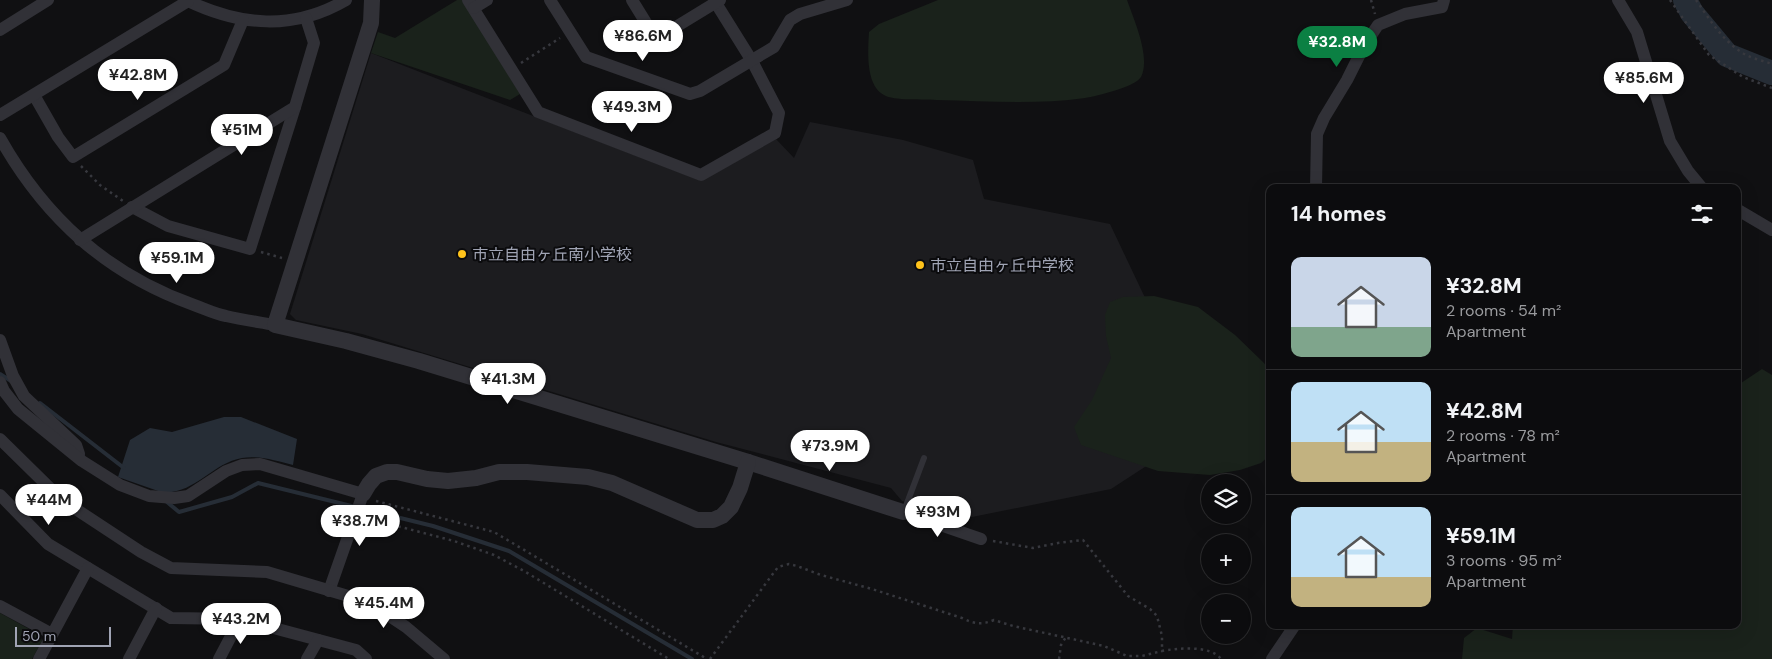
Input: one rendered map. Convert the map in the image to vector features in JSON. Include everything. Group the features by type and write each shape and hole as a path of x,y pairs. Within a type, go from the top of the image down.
{"street":[{"path":"0,30 48,0"},
{"path":"0,116 187,0 220,15 265,22 306,18 333,8 346,0"},
{"path":"275,325 371,23 372,0"},
{"path":"487,0 471,4 538,112 701,175 774,133 779,113 752,61 716,1 656,39 632,0"},
{"path":"550,0 586,57 690,94 700,91 774,47 790,20 800,14 847,0"},
{"path":"1316,184 1317,134 1364,46 1378,25 1404,14 1442,7 1444,0"},
{"path":"1618,0 1637,32 1670,141 1688,171 1699,184"},
{"path":"132,207 168,226 250,249 314,43 306,18"},
{"path":"34,95 58,138 73,157 224,65 243,20"},
{"path":"80,240 295,107"},
{"path":"0,138 31,187 56,218 80,240 114,266 170,296 225,316 346,341 419,361 748,462 982,539"},
{"path":"1741,212 1772,230"},
{"path":"0,340 13,376 24,396 76,445 82,461"},
{"path":"0,382 4,391 18,409 82,461 120,486 149,496 174,498 188,496 226,471 242,465 260,464 363,494"},
{"path":"1,440 62,500 140,552 171,568 267,572 355,598 379,609 406,627 444,659"},
{"path":"329,591 357,516 363,494 376,476 386,472 397,472 427,479 448,481 470,479 499,472 527,472 588,477 612,483 697,520 713,520 722,516 730,507 740,488 748,462"},
{"path":"0,495 48,544 171,618 240,619 356,650 366,659"},
{"path":"38,659 88,568"},
{"path":"0,606 52,634"},
{"path":"129,659 156,608"},
{"path":"219,659 240,619"},
{"path":"1272,659 1292,629"},
{"path":"307,659 318,640"}],"lane":[{"path":"903,512 924,458"}],"path":[{"path":"1670,0 1709,55 1743,77 1772,88"},
{"path":"1696,0 1712,24 1728,42 1746,54 1772,64"},
{"path":"512,69 570,32"},
{"path":"73,157 100,185 132,207"},
{"path":"250,249 295,262"},
{"path":"363,494 379,502 494,532 709,659 778,567 789,564 944,612 972,623 984,624 994,620 1104,646 1127,656 1142,656 1182,647 1220,656 1221,659"},
{"path":"357,516 454,541 494,555 524,571 669,659"},
{"path":"982,539 1033,548 1083,540 1128,596 1150,609 1157,616 1162,636 1162,650"},
{"path":"1059,659 1060,645 1066,638"}],"shaded area":[{"path":"457,0 462,0 520,94 510,100 371,53 378,32 395,38"},
{"path":"938,0 1127,0 1143,49 1144,69 1141,77 1131,84 1091,97 1067,100 1010,102 909,99 884,95 878,90 871,75 868,57 869,32 879,24"},
{"path":"371,53 701,181 776,139 794,158 810,122 903,140 973,160 984,199 1110,224 1167,344 1174,448 1111,489 967,518 902,501 891,488 716,442 362,334 296,320 290,314"},
{"path":"1154,296 1198,307 1235,335 1264,363 1266,366 1266,459 1261,463 1240,470 1201,474 1158,471 1081,445 1074,427 1092,400 1111,358 1106,336 1105,315 1110,302 1123,297"},
{"path":"1762,369 1772,375 1772,659 1462,659 1464,638 1476,629 1512,639 1513,629 1741,629 1741,383"},
{"path":"224,417 241,417 297,439 293,465 261,458 242,458 221,466 183,489 172,492 161,492 118,477 130,440 150,428 172,432"},
{"path":"0,613 40,635 42,641 32,659 0,659"}],"waterway":[{"path":"1685,0 1692,13 1727,55 1772,73"},
{"path":"0,374 11,381"},
{"path":"40,403 124,468"},
{"path":"167,502 179,512 232,497 258,483 433,526 509,551 692,659"}],"place":[{"name":"市立自由ヶ丘南小学校","path":"462,254"},
{"name":"市立自由ヶ丘中学校","path":"920,265"}]}
